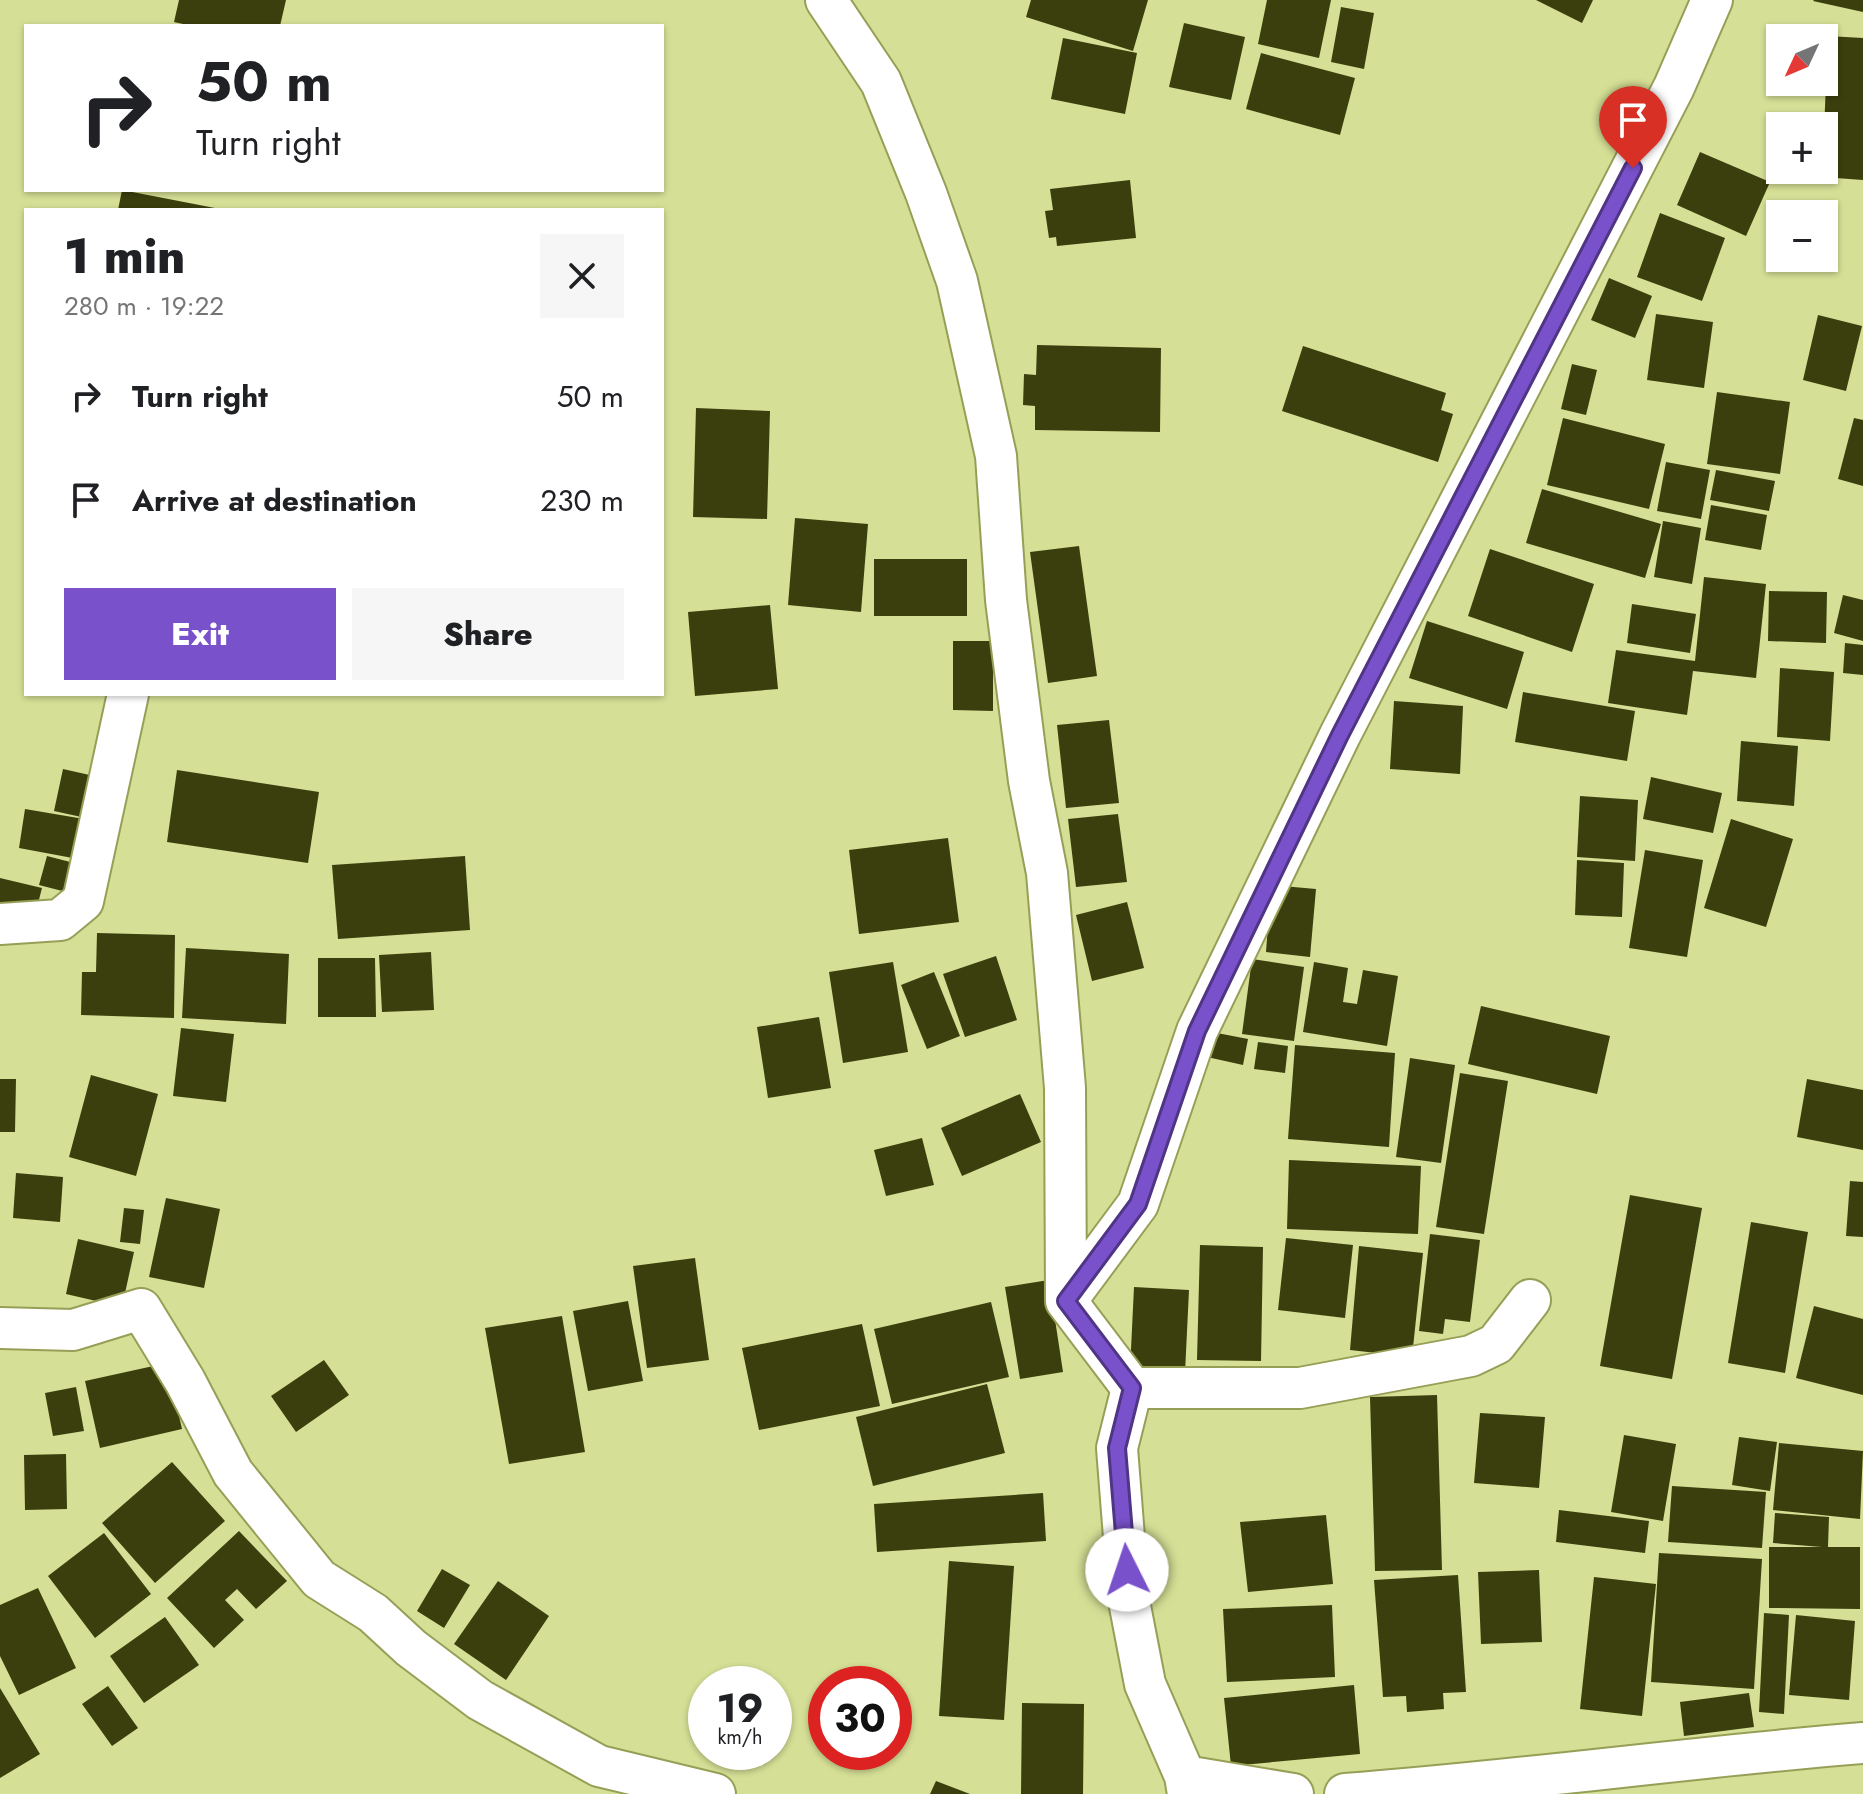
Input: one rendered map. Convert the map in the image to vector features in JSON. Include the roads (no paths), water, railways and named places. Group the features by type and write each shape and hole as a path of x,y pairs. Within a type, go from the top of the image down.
{"street":[{"path":"826,0 881,82 926,193 957,281 996,456 1006,600 1029,781 1047,873 1065,1088 1066,1301 1132,1388"},
{"path":"1066,1301 1138,1204 1197,1031 1340,735 1674,87 1712,0"},
{"path":"0,924 60,920 83,901 101,834 128,696"},
{"path":"1132,1388 1300,1388 1471,1356 1496,1344 1530,1300"},
{"path":"0,1328 73,1330 141,1309 185,1381 233,1473 319,1579 373,1613 411,1648 480,1700 599,1766 715,1794"},
{"path":"1132,1388 1117,1448 1129,1601 1145,1684 1187,1785 1293,1794"},
{"path":"1345,1794 1481,1784 1686,1757 1863,1743"}]}
